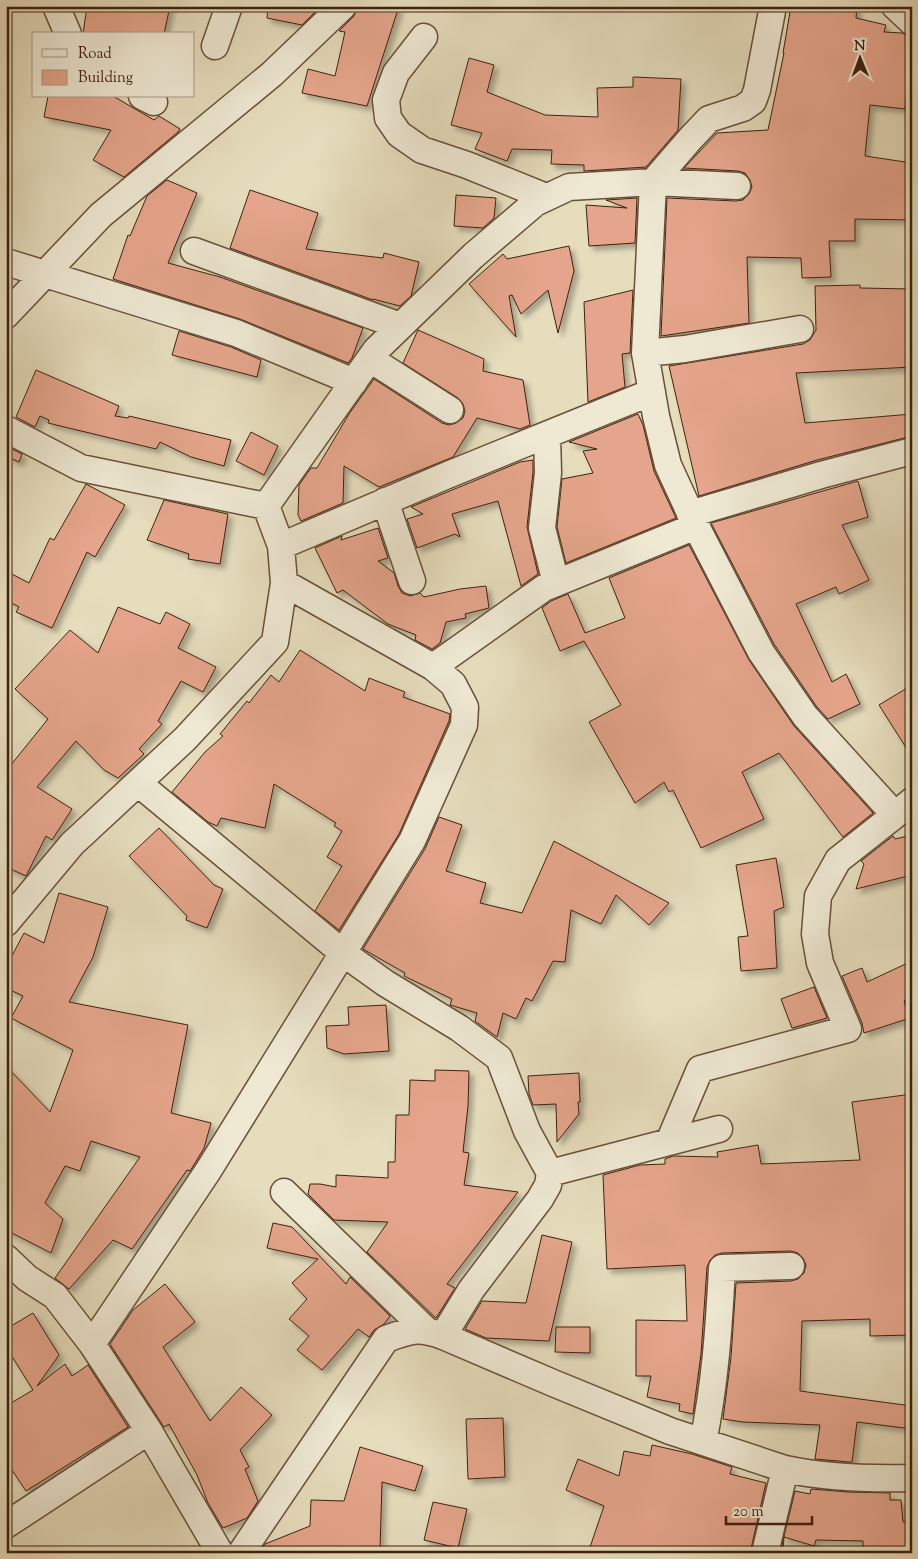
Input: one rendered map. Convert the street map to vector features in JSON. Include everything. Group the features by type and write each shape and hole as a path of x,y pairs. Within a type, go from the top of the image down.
{"street":[{"path":"56,6 67,32"},
{"path":"215,46 229,6"},
{"path":"6,315 101,215 272,74 343,6"},
{"path":"669,1142 700,1069 848,1029 820,963 815,934 818,896 838,860 903,808 805,716 761,652 693,520 668,465 645,353 653,182 708,120 743,108 752,101 757,90 773,6"},
{"path":"895,6 912,22"},
{"path":"424,37 396,73 386,100 388,118 399,134 422,150 467,165 546,198"},
{"path":"266,506 376,350 473,256 535,203 568,186 653,182 737,186"},
{"path":"194,251 400,326"},
{"path":"6,262 236,333 354,382"},
{"path":"645,353 685,349 800,329"},
{"path":"370,359 450,410"},
{"path":"281,546 652,392"},
{"path":"6,428 82,468 266,506"},
{"path":"547,436 548,473 542,528 556,583"},
{"path":"433,667 544,588 693,520 820,475 912,451"},
{"path":"385,502 412,581"},
{"path":"6,923 72,844 185,739 275,642 284,583 281,546 266,506"},
{"path":"92,1344 208,1171 412,841 464,725 465,707 453,684 433,667 284,583"},
{"path":"138,783 343,953 385,983 459,1028 499,1058 527,1131 550,1173 548,1185 540,1199 435,1333"},
{"path":"550,1173 720,1129"},
{"path":"284,1192 435,1333 553,1384 670,1431 786,1470 871,1480 912,1478"},
{"path":"6,1258 27,1278 55,1296 92,1344 149,1431 220,1553"},
{"path":"703,1442 708,1418 718,1329 722,1268 791,1266"},
{"path":"241,1553 386,1340 406,1332 435,1333"},
{"path":"6,1525 149,1431"},
{"path":"765,1553 786,1470"}],"building":[{"path":"87,6 170,6 164,32 83,32"},
{"path":"268,6 321,6 302,25 267,18"},
{"path":"358,6 399,6 367,106 302,93 308,69 335,76 345,32 339,31 354,16"},
{"path":"791,6 857,6 856,18 886,25 884,32 902,33 912,37 912,76 909,75 905,109 870,105 865,156 912,163 912,220 855,219 855,241 829,241 831,277 802,278 801,258 747,257 749,323 661,336 667,198 736,201 743,200 749,194 752,187 745,173 684,168 717,133 768,130 784,53"},
{"path":"469,58 494,65 487,92 545,115 598,117 597,88 633,87 633,77 681,79 678,130 646,167 584,171 584,165 551,164 552,150 512,149 507,161 475,149 482,133 451,125"},
{"path":"48,98 116,98 154,120 159,116 180,129 124,177 93,160 111,130 44,117"},
{"path":"167,180 197,193 168,263 220,277 363,328 352,358 348,363 240,319 113,279 128,235 130,236 147,196"},
{"path":"250,190 318,213 306,249 383,258 384,253 419,262 411,296 400,306 373,300 230,248"},
{"path":"456,195 496,198 494,218 483,228 454,226"},
{"path":"637,198 635,243 589,246 586,205 627,208 606,200"},
{"path":"569,246 574,271 558,333 548,290 521,314 512,295 509,296 516,337 469,284 503,254 507,259"},
{"path":"860,285 860,288 912,289 912,367 796,373 805,423 912,414 912,436 817,460 699,496 669,366 803,344 810,340 816,330 815,286"},
{"path":"633,290 630,353 622,354 625,387 588,402 584,302"},
{"path":"418,330 484,359 483,371 523,380 530,425 520,429 477,418 453,457 379,487 344,466 343,503 301,521 298,515 299,485 311,468 317,468 349,414 374,379 442,423 449,425 463,418 465,411 463,404 458,398 403,363"},
{"path":"179,331 231,347 261,360 257,377 172,355"},
{"path":"36,370 119,406 115,416 128,418 129,416 231,440 224,466 191,457 160,442 156,449 48,423 49,420 40,416 35,427 16,417"},
{"path":"638,414 643,425 654,471 676,518 566,563 557,527 562,479 593,473 583,451 597,449 569,442"},
{"path":"251,432 278,446 264,475 236,461"},
{"path":"6,446 22,454 19,462 6,456"},
{"path":"533,460 527,527 538,574 521,586 498,501 452,514 460,537 455,534 417,548 407,519 423,514 411,507 520,462"},
{"path":"858,481 868,517 842,525 869,580 839,594 836,587 796,604 832,682 846,674 860,704 828,719 817,707 774,644 711,523"},
{"path":"86,484 125,505 95,557 87,552 52,628 16,612 19,607 6,600 6,571 29,583 50,538 54,540"},
{"path":"164,500 228,514 220,564 188,559 189,554 147,540"},
{"path":"378,528 388,558 378,561 394,573 402,593 410,596 420,593 424,597 460,589 486,586 489,608 465,614 466,618 446,622 440,643 432,649 415,640 416,635 388,624 343,590 337,593 315,548 342,536 341,540"},
{"path":"689,545 749,660 794,726 873,813 843,837 779,753 742,772 764,819 701,848 673,790 669,792 664,782 635,803 589,722 621,705 584,641 560,651 542,608 551,601 568,594 585,633 625,618 609,578"},
{"path":"118,607 160,624 166,612 190,624 178,648 216,667 203,692 181,681 158,721 162,724 139,749 144,754 118,778 104,770 76,741 37,787 72,809 52,840 46,836 26,876 6,867 6,771 48,719 15,689 70,630 98,653"},
{"path":"300,650 365,691 369,678 405,692 403,697 450,714 449,721 399,834 339,930 315,911 342,866 327,857 342,831 334,826 336,823 274,784 265,828 221,818 217,826 208,822 172,792 205,752 223,736 220,734 247,701 249,703 271,675 279,682"},
{"path":"912,685 912,757 879,705"},
{"path":"439,817 462,825 446,871 486,883 480,903 522,913 554,841 669,903 649,925 616,895 601,924 571,910 565,962 553,961 532,1001 526,998 516,1019 503,1013 497,1037 475,1021 477,1013 450,1005 452,999 404,976 405,973 363,949 425,849"},
{"path":"159,828 214,885 223,889 207,928 186,920 187,916 129,856"},
{"path":"912,835 912,875 856,889 864,864 861,861 893,836 895,839"},
{"path":"776,858 784,907 774,911 777,968 741,971 738,937 748,936 736,865"},
{"path":"59,893 108,907 93,957 69,1002 188,1025 171,1113 211,1123 204,1148 190,1171 187,1170 132,1249 113,1240 69,1289 55,1278 140,1157 91,1141 80,1171 65,1166 45,1203 63,1219 51,1253 6,1230 6,1066 50,1112 73,1050 11,1018 23,996 6,988 6,967 24,933 44,943"},
{"path":"912,961 912,997 904,1001 910,1018 864,1033 862,1023 842,976 862,968 867,982"},
{"path":"814,987 827,1018 792,1028 781,999"},
{"path":"386,1005 389,1051 344,1054 327,1048 326,1026 349,1025 348,1007"},
{"path":"435,1070 469,1071 468,1106 463,1152 469,1153 464,1185 518,1192 447,1284 455,1288 436,1318 367,1252 388,1222 334,1220 308,1194 310,1184 336,1187 336,1175 388,1178 388,1162 395,1162 396,1115 409,1115 410,1080 435,1081"},
{"path":"579,1073 579,1114 557,1142 556,1104 533,1105 529,1094 528,1076"},
{"path":"912,1094 912,1211 908,1212 910,1335 870,1336 870,1319 802,1321 800,1391 912,1406 912,1429 857,1422 852,1462 849,1462 815,1459 820,1425 743,1422 723,1419 731,1357 736,1283 791,1281 798,1279 804,1273 806,1265 798,1253 791,1251 722,1253 715,1255 710,1260 707,1267 701,1354 693,1414 679,1411 680,1404 647,1397 651,1376 636,1376 636,1320 687,1321 685,1265 607,1269 603,1175 640,1165 665,1164 665,1159 673,1156 718,1157 717,1152 758,1145 761,1164 860,1160 852,1102"},
{"path":"273,1223 292,1227 346,1284 350,1277 390,1316 369,1337 358,1329 322,1370 297,1350 309,1336 289,1319 307,1299 292,1283 318,1259 267,1248"},
{"path":"542,1235 572,1242 549,1341 486,1338 465,1329 482,1301 526,1303"},
{"path":"165,1284 195,1322 163,1347 210,1421 241,1387 272,1415 240,1450 249,1467 245,1469 258,1501 247,1518 223,1528 208,1503 197,1475 169,1424 164,1427 110,1344 133,1310"},
{"path":"33,1313 59,1355 37,1386 65,1364 72,1376 88,1365 128,1427 26,1491 6,1461 6,1406 33,1390 6,1347 6,1329"},
{"path":"556,1327 590,1327 590,1353 555,1352"},
{"path":"503,1418 505,1477 468,1479 466,1419"},
{"path":"652,1445 692,1454 732,1467 730,1474 766,1483 750,1553 588,1553 604,1506 566,1490 578,1459 619,1476 624,1451 650,1456"},
{"path":"360,1447 423,1466 415,1491 382,1482 380,1550 263,1547 265,1544 310,1526 311,1500 344,1501"},
{"path":"811,1489 890,1493 890,1500 901,1500 903,1522 912,1522 912,1553 863,1553 863,1541 816,1540 814,1546 784,1537 783,1553 780,1553 795,1491 810,1494"},
{"path":"433,1502 467,1509 458,1548 424,1540"}]}
